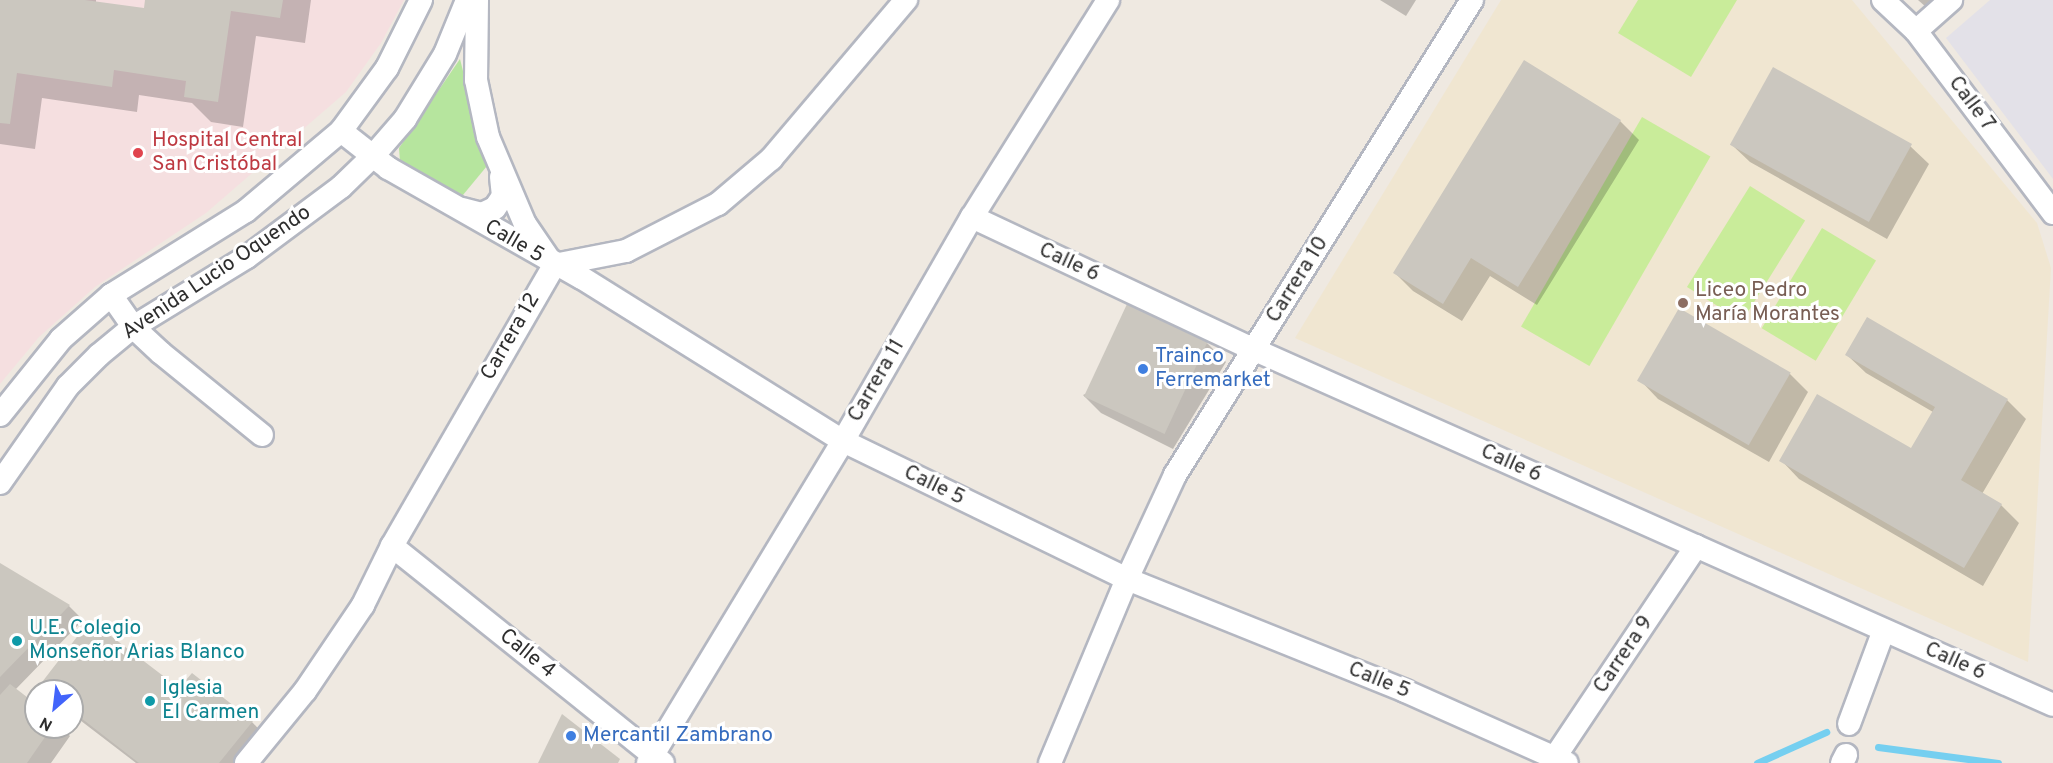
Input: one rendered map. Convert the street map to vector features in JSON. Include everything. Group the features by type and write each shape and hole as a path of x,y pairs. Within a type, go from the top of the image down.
{"street":[{"name":"Avenida Lucio Oquendo","path":"0,415 61,339 111,295 246,211 341,131 387,68 421,0"},
{"name":"Avenida Lucio Oquendo","path":"0,483 68,386 133,327 247,256 341,187 373,156 405,119 445,54 467,0"},
{"path":"477,0 476,80 488,137 501,175 525,224 554,265 626,251 718,204 771,159 906,0"},
{"name":"Carrera 11","path":"654,760 843,441 972,217 1108,0"},
{"name":"Carrera 10","path":"1050,763 1127,579 1175,475 1472,0"},
{"name":"Calle 7","path":"1883,0 1916,31 2053,213"},
{"path":"1916,31 1951,0"},
{"name":"Calle 5","path":"341,131 373,156 456,208 554,265 582,278 843,441 1127,579 1405,691 1558,761"},
{"path":"456,208 478,214 495,208 503,192 501,175"},
{"name":"Calle 6","path":"972,217 1255,350 2053,705"},
{"name":"Carrera 12","path":"246,763 305,691 363,604 392,546 554,265"},
{"path":"111,295 133,327 216,401 262,435"},
{"name":"Calle 4","path":"392,546 654,760"},
{"name":"Carrera 9","path":"1558,761 1696,546"},
{"path":"1849,724 1884,630"}],"shaded area":[{"name":"Hospital Central San Cristóbal","path":"0,0 404,0 381,43 346,92 206,213 95,287 39,337 0,384"},
{"name":"Liceo Pedro María Morantes","path":"1501,0 1852,0 2037,223 2051,268 2028,662 1295,338"},
{"path":"1990,0 2053,0 2053,179 1946,38"}],"green space":[{"path":"1638,0 1737,0 1691,77 1618,33"},
{"path":"460,59 487,166 458,201 400,161 399,148"},
{"path":"1642,117 1710,156 1589,366 1521,327"},
{"path":"1750,186 1805,220 1742,321 1687,287"},
{"path":"1822,228 1876,260 1816,361 1762,328"}],"building":[{"path":"0,0 85,0 144,8 145,0 283,0 280,18 231,11 218,102 184,97 186,81 114,70 112,87 17,73 10,124 0,123"},
{"path":"1524,60 1621,120 1518,287 1471,258 1443,304 1393,273"},
{"path":"1773,67 1912,144 1869,222 1730,145"},
{"name":"Trainco Ferremarket","path":"1127,304 1208,342 1165,434 1084,396"},
{"path":"1679,308 1791,372 1749,445 1637,381"},
{"path":"1867,317 2008,399 1961,480 2002,504 1964,568 1779,461 1817,394 1911,448 1935,407 1845,355"},
{"name":"U.E. Colegio Monseñor Arias Blanco","path":"0,563 70,605 0,677"},
{"name":"Iglesia El Carmen","path":"90,620 179,688 192,673 253,721 219,763 139,763 84,720 84,679 44,679"},
{"path":"10,684 24,695 24,739 44,739 27,763 0,763 0,695"},
{"name":"Mercantil Zambrano","path":"562,714 620,759 618,763 538,763"}],"waterway":[{"path":"1757,763 1826,732"},
{"path":"1878,747 1998,763"}],"place":[{"name":"Hospital Central San Cristóbal","path":"138,153"},
{"name":"Liceo Pedro María Morantes","path":"1683,303"},
{"name":"Trainco Ferremarket","path":"1143,369"},
{"name":"U.E. Colegio Monseñor Arias Blanco","path":"17,641"},
{"name":"Iglesia El Carmen","path":"150,701"},
{"name":"Mercantil Zambrano","path":"571,736"}]}
